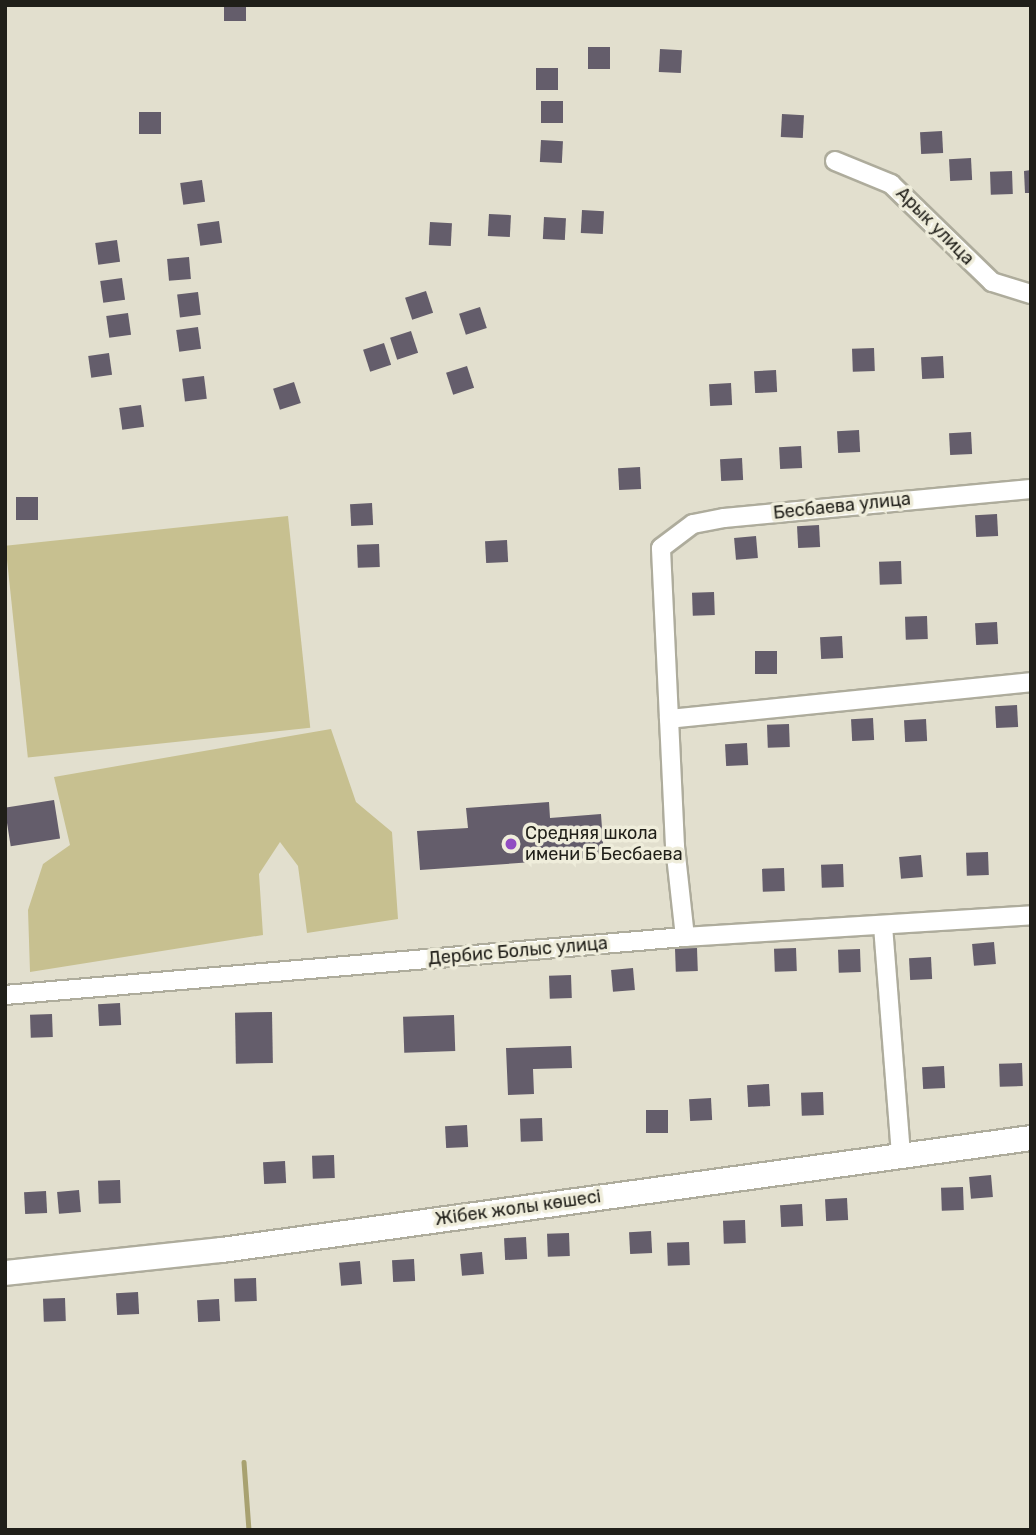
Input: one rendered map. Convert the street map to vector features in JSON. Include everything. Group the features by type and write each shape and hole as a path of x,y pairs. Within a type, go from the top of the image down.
{"street":[{"name":"Арык улица","path":"835,161 891,184 992,282 1031,294"},
{"name":"Бесбаева улица","path":"669,719 661,548 693,524 724,518 1031,489"},
{"path":"685,937 669,719 1031,682"},
{"name":"Дербис Болыс улица","path":"5,995 685,937 1031,915"},
{"path":"883,926 901,1155"},
{"name":"Жібек жолы көшесі","path":"5,1273 222,1250 1031,1138"}],"shaded area":[{"path":"288,516 310,728 28,758 6,546"},
{"path":"331,729 356,802 392,832 398,919 307,933 298,866 280,842 259,874 263,935 30,972 28,910 43,864 70,845 54,777"}],"building":[{"path":"224,5 246,5 246,21 224,21"},
{"path":"588,47 610,47 610,69 588,69"},
{"path":"660,49 682,50 681,73 659,72"},
{"path":"536,68 558,68 558,90 536,90"},
{"path":"541,101 563,101 563,123 541,123"},
{"path":"139,112 161,112 161,134 139,134"},
{"path":"782,114 804,115 803,138 781,137"},
{"path":"942,131 943,153 921,154 920,132"},
{"path":"541,140 563,141 562,163 540,162"},
{"path":"971,158 972,180 950,181 949,159"},
{"path":"1031,170 1031,193 1025,193 1024,171"},
{"path":"1012,171 1013,194 991,195 990,172"},
{"path":"202,180 205,202 183,205 180,183"},
{"path":"582,210 604,211 603,234 581,233"},
{"path":"489,214 511,215 510,237 488,236"},
{"path":"544,217 566,218 565,240 543,239"},
{"path":"219,221 222,243 200,246 197,224"},
{"path":"430,222 452,223 451,246 429,245"},
{"path":"117,240 120,262 98,265 95,243"},
{"path":"189,257 191,279 169,281 167,259"},
{"path":"122,278 125,300 103,303 100,281"},
{"path":"426,291 433,313 412,320 405,298"},
{"path":"198,292 201,315 180,317 177,295"},
{"path":"480,307 487,328 466,335 459,314"},
{"path":"128,313 131,335 109,338 106,316"},
{"path":"198,327 201,349 179,352 176,330"},
{"path":"411,331 418,353 397,360 390,338"},
{"path":"384,343 391,365 370,372 363,350"},
{"path":"874,348 875,371 853,372 852,349"},
{"path":"109,353 112,375 91,378 88,356"},
{"path":"943,356 944,378 922,379 921,357"},
{"path":"467,366 474,388 453,395 446,373"},
{"path":"776,370 777,392 755,393 754,371"},
{"path":"204,376 207,399 185,402 182,379"},
{"path":"294,382 301,403 280,410 273,389"},
{"path":"731,383 732,405 710,406 709,384"},
{"path":"141,405 144,427 122,430 119,408"},
{"path":"859,430 860,452 838,453 837,431"},
{"path":"971,432 972,454 950,455 949,433"},
{"path":"801,446 802,468 780,469 779,447"},
{"path":"742,458 743,480 721,481 720,459"},
{"path":"640,467 641,489 619,490 618,468"},
{"path":"16,497 38,497 38,520 16,520"},
{"path":"372,503 373,525 351,526 350,504"},
{"path":"997,514 998,536 976,537 975,515"},
{"path":"819,525 820,547 798,548 797,526"},
{"path":"756,536 758,558 736,560 734,538"},
{"path":"507,540 508,562 486,563 485,541"},
{"path":"379,544 380,567 358,568 357,545"},
{"path":"901,561 902,584 880,585 879,562"},
{"path":"714,592 715,615 693,616 692,593"},
{"path":"927,616 928,639 906,640 905,617"},
{"path":"997,622 998,644 976,645 975,623"},
{"path":"842,636 843,658 821,659 820,637"},
{"path":"755,651 777,651 777,674 755,674"},
{"path":"1017,705 1018,727 996,728 995,706"},
{"path":"873,718 874,740 852,741 851,719"},
{"path":"926,719 927,741 905,742 904,720"},
{"path":"789,724 790,747 768,748 767,725"},
{"path":"747,743 748,765 726,766 725,744"},
{"path":"54,800 60,839 11,846 5,808"},
{"name":"Средняя школа имени Б Бесбаева","path":"549,802 550,818 601,814 604,857 420,870 417,831 468,828 466,808"},
{"path":"988,852 989,875 967,876 966,853"},
{"path":"921,855 923,877 901,879 899,857"},
{"path":"843,864 844,887 822,888 821,865"},
{"path":"784,868 785,891 763,892 762,869"},
{"path":"994,942 996,964 974,966 972,944"},
{"path":"697,948 698,971 676,972 675,949"},
{"path":"796,948 797,971 775,972 774,949"},
{"path":"860,949 861,972 839,973 838,950"},
{"path":"931,957 932,979 910,980 909,958"},
{"path":"633,968 635,990 613,992 611,970"},
{"path":"571,975 572,998 550,999 549,976"},
{"path":"120,1003 121,1025 99,1026 98,1004"},
{"path":"272,1012 273,1063 236,1064 235,1013"},
{"path":"52,1014 53,1037 31,1038 30,1015"},
{"path":"454,1015 455,1051 404,1053 403,1017"},
{"path":"571,1046 572,1068 533,1069 534,1094 508,1095 506,1048"},
{"path":"1022,1063 1023,1086 1000,1087 999,1064"},
{"path":"944,1066 945,1088 923,1089 922,1067"},
{"path":"769,1084 770,1106 748,1107 747,1085"},
{"path":"823,1092 824,1115 802,1116 801,1093"},
{"path":"711,1098 712,1120 690,1121 689,1099"},
{"path":"646,1110 668,1110 668,1133 646,1133"},
{"path":"542,1118 543,1141 521,1142 520,1119"},
{"path":"467,1125 468,1147 446,1148 445,1126"},
{"path":"334,1155 335,1178 313,1179 312,1156"},
{"path":"285,1161 286,1183 264,1184 263,1162"},
{"path":"991,1175 993,1197 971,1199 969,1177"},
{"path":"120,1180 121,1203 99,1204 98,1181"},
{"path":"963,1187 964,1210 942,1211 941,1188"},
{"path":"79,1190 81,1212 59,1214 57,1192"},
{"path":"46,1191 47,1213 25,1214 24,1192"},
{"path":"847,1198 848,1220 826,1221 825,1199"},
{"path":"802,1204 803,1226 781,1227 780,1205"},
{"path":"745,1220 746,1243 724,1244 723,1221"},
{"path":"651,1231 652,1253 630,1254 629,1232"},
{"path":"569,1233 570,1256 548,1257 547,1234"},
{"path":"526,1237 527,1259 505,1260 504,1238"},
{"path":"689,1242 690,1265 668,1266 667,1243"},
{"path":"482,1252 484,1274 462,1276 460,1254"},
{"path":"414,1259 415,1281 393,1282 392,1260"},
{"path":"360,1261 362,1284 341,1286 339,1263"},
{"path":"256,1278 257,1301 235,1302 234,1279"},
{"path":"138,1292 139,1314 117,1315 116,1293"},
{"path":"65,1298 66,1321 44,1322 43,1299"},
{"path":"219,1299 220,1321 198,1322 197,1300"}],"waterway":[{"path":"244,1462 249,1530"}],"place":[{"name":"Средняя школа имени Б Бесбаева","path":"511,844"}]}
